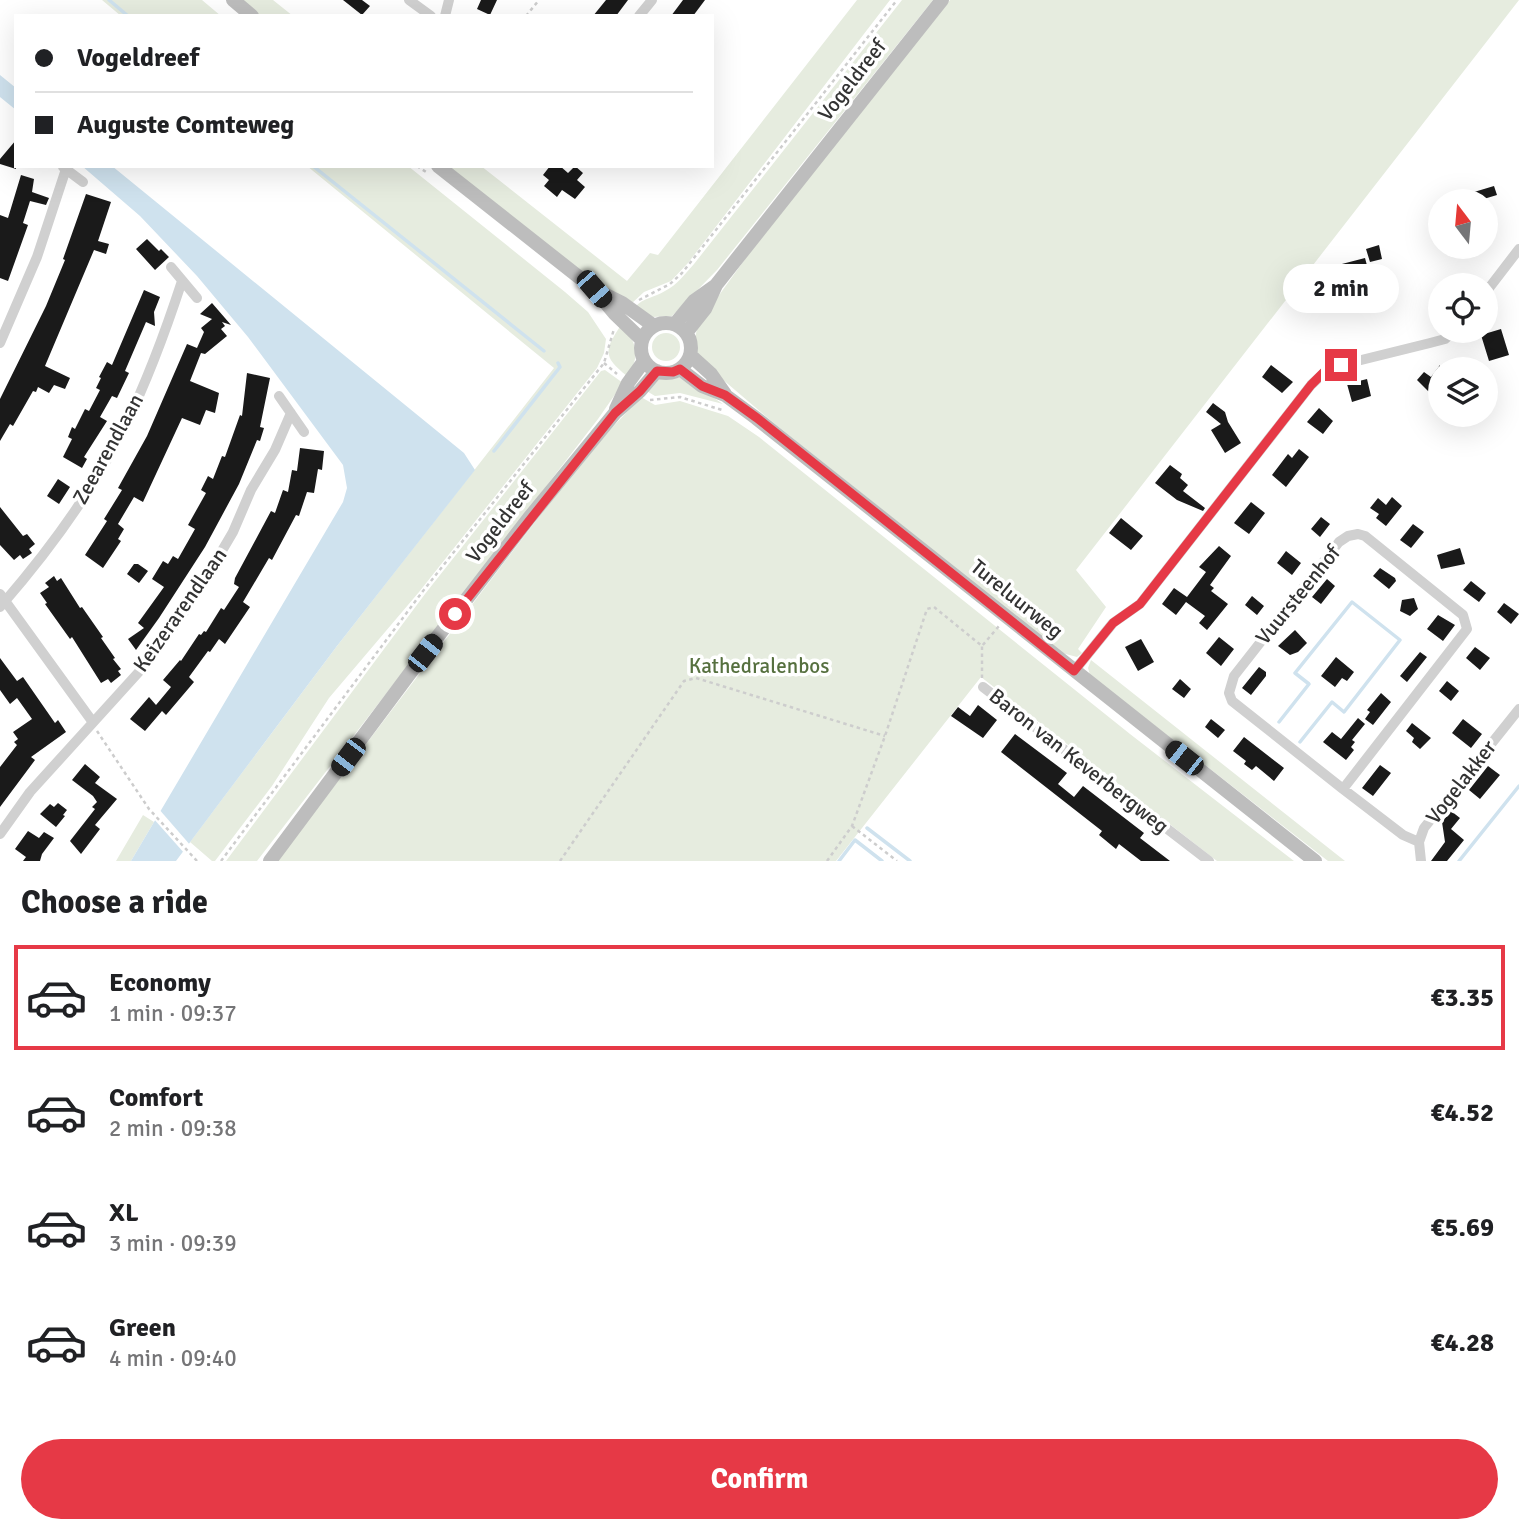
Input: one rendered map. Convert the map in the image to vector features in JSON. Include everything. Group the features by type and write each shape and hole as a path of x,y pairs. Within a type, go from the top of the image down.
{"main road":[{"path":"233,0 250,14"},
{"name":"Vogeldreef","path":"681,329 705,309 716,285 942,0"},
{"path":"441,168 625,314 654,326 668,323 681,329 691,348 690,355 680,369 673,372 657,371 644,361 642,340 654,326"},
{"path":"625,314 642,340"},
{"name":"Tureluurweg","path":"690,355 711,374 725,395"},
{"name":"Vogeldreef","path":"270,861 425,653 529,518 615,413 634,387 644,361"},
{"name":"Tureluurweg","path":"680,369 702,386 725,395 757,418 1315,861"},
{"name":"Vogeldreef","path":"634,387 657,371"}],"street":[{"path":"409,0 428,14"},
{"path":"641,14 652,0"},
{"path":"0,343 37,257 65,168 83,183"},
{"path":"1498,276 1519,249"},
{"path":"171,268 197,298"},
{"name":"Zeearendlaan","path":"2,600 57,537 113,449 153,363 183,281"},
{"path":"1074,671 1113,623 1140,604 1311,385 1325,371 1430,343"},
{"path":"279,396 304,432"},
{"name":"Keizerarendlaan","path":"0,834 30,792 146,663 203,583 233,532 251,490 275,450 291,413"},
{"name":"Vuursteenhof","path":"1343,789 1467,629 1463,615 1358,534 1339,542 1234,676 1229,693 1232,701 1343,789 1403,835 1419,842"},
{"path":"2,600 92,721"},
{"name":"Baron van Keverbergweg","path":"983,687 1209,861"},
{"name":"Vogelakker","path":"1421,861 1419,842 1424,828 1519,709"}],"path":[{"path":"528,14 539,0"},
{"path":"220,861 423,591 604,363 610,340 625,314 642,297 670,284 682,274 897,0"},
{"path":"604,363 650,400 680,397 727,412"},
{"path":"827,861 852,826 927,609 934,607 982,646"},
{"path":"983,687 982,646 999,626"},
{"path":"560,861 684,681 696,678 885,736"},
{"path":"92,721 149,809 197,861"},
{"path":"852,826 897,861"}],"green space":[{"path":"102,0 202,0 219,14 119,14"},
{"path":"241,0 273,0 290,14 258,14"},
{"path":"857,0 890,0 688,263 671,281 644,292 631,304 581,272 449,168 484,168 627,281 650,253 658,255"},
{"path":"902,0 933,0 717,270 672,316 653,317 635,307 681,279"},
{"path":"950,0 1519,0 1076,570 1106,607 1078,649 1082,653 1077,657 1062,653 775,424 701,361 696,347 699,323 748,255"},
{"path":"309,168 410,168 588,312 606,339 604,353 597,368 419,592 329,698 272,786 215,861 212,861 190,842 337,646 554,368"},
{"path":"621,325 631,337 635,349 634,362 627,376 614,364 609,354 611,342"},
{"path":"666,333 676,337 680,347 676,357 666,361 656,357 652,347 656,337"},
{"path":"605,370 623,383 598,419 257,861 226,861 425,594 601,371"},
{"path":"682,377 723,404 680,393 655,396 645,390 657,379"},
{"name":"Kathedralenbos","path":"641,397 655,405 680,401 728,416 759,437 1130,734 1294,861 1217,861 981,677 836,861 277,861 551,501"},
{"path":"1091,660 1345,861 1328,861 1090,675 1088,668"},
{"path":"143,815 154,822 131,861 116,861"}],"water":[{"path":"0,75 14,86 14,108 0,97"},
{"path":"84,168 114,168 464,453 475,470 337,646 176,861 131,861 343,502 347,488 343,465 248,337 197,276 140,216"}],"pier":[{"path":"158,808 191,846 185,854 153,818"}],"building":[{"path":"343,0 362,0 370,6 361,14"},
{"path":"481,0 497,0 490,14 477,9"},
{"path":"606,0 628,0 618,14 595,14"},
{"path":"683,0 705,0 694,14 672,14"},
{"path":"14,142 16,169 0,164 0,159"},
{"path":"548,168 562,168 568,173 577,168 583,173 577,180 585,187 575,199 562,190 557,197 544,186 549,180 543,175"},
{"path":"21,175 34,179 32,192 49,198 46,205 30,201 23,223 28,225 8,281 0,278 0,215 8,218"},
{"path":"86,194 111,202 98,241 109,244 106,254 94,250 45,366 70,378 65,389 54,385 49,393 38,387 36,392 33,391 13,426 10,424 0,441 0,399 46,306 65,260 63,259"},
{"path":"147,239 169,257 155,270 136,249"},
{"path":"1379,245 1382,259 1370,262 1366,249"},
{"path":"1365,258 1369,273 1358,276 1356,281 1345,274 1341,276 1338,265"},
{"path":"144,290 160,297 154,312 155,326 146,322 125,371 129,373 117,398 112,396 100,417 107,421 84,457 87,459 82,468 63,457 72,439 68,437 85,409 89,411 100,390 96,388 101,378 99,377 107,362 112,365"},
{"path":"212,303 231,325 222,322 225,326 221,329 227,336 205,354 201,353 190,381 219,393 215,413 206,410 200,425 182,418 143,502 134,497 118,524 124,529 118,539 121,541 103,568 85,555 107,521 104,519 122,490 118,488 147,436 187,344 197,348 204,332 201,328 212,319 200,314"},
{"path":"1501,329 1509,355 1498,358 1488,357 1483,343 1498,343 1498,330"},
{"path":"1271,365 1293,382 1282,393 1262,377"},
{"path":"1424,372 1428,375 1428,391 1417,380"},
{"path":"247,373 270,378 260,427 264,428 260,441 257,440 239,484 205,547 136,650 128,639 144,628 138,623 164,587 152,579 163,561 168,564 173,556 178,559 195,529 188,525 206,493 201,490 208,476 213,479 222,456 225,457 240,415 242,416"},
{"path":"1367,379 1371,396 1352,402 1347,384"},
{"path":"1213,403 1225,412 1241,443 1225,453 1211,430 1221,424 1206,412"},
{"path":"1319,408 1333,421 1323,434 1307,422"},
{"path":"300,448 324,451 322,470 318,469 314,493 307,492 299,516 296,515 272,560 269,558 243,602 250,607 225,644 219,639 189,677 194,682 166,715 162,711 145,731 130,719 149,697 156,705 171,687 163,680 181,661 199,634 206,632 221,608 224,610 239,587 234,584 235,578 271,511 275,513 283,490 288,492 292,470 297,471"},
{"path":"1299,449 1309,457 1286,487 1272,475 1288,454 1292,458"},
{"path":"1170,465 1182,474 1180,478 1188,485 1183,491 1205,508 1203,511 1177,500 1155,483"},
{"path":"58,479 70,487 59,504 47,496"},
{"path":"1392,497 1402,506 1386,526 1376,518 1379,514 1370,508 1378,498 1386,505"},
{"path":"1251,502 1265,513 1249,534 1234,523"},
{"path":"0,507 23,536 27,534 35,544 29,549 32,553 23,559 20,555 14,560 0,545"},
{"path":"1321,517 1330,524 1320,537 1311,529"},
{"path":"1121,518 1143,536 1131,550 1109,533"},
{"path":"1413,524 1424,532 1411,548 1400,540"},
{"path":"1219,546 1231,556 1210,585 1214,588 1211,591 1228,604 1207,630 1199,623 1205,616 1186,602 1176,615 1162,604 1174,588 1187,597 1206,572 1199,567"},
{"path":"1460,548 1465,564 1441,569 1437,555"},
{"path":"1286,551 1301,563 1292,575 1277,563"},
{"path":"134,564 148,571 139,583 127,574"},
{"path":"1380,568 1395,578 1396,581 1389,589 1373,576"},
{"path":"54,576 57,581 61,578 80,608 82,607 121,669 118,671 121,675 111,683 108,679 101,683 72,637 70,639 45,604 47,603 40,593 49,587 45,583"},
{"path":"1327,579 1335,586 1321,604 1312,597"},
{"path":"1471,581 1486,593 1479,602 1463,590"},
{"path":"1252,596 1264,606 1257,615 1245,605"},
{"path":"1414,598 1418,609 1410,616 1400,611 1402,600"},
{"path":"1504,603 1519,614 1511,624 1497,612"},
{"path":"1438,615 1455,625 1443,641 1427,629"},
{"path":"1295,630 1307,643 1298,652 1290,655 1278,646"},
{"path":"1219,637 1234,649 1221,666 1206,653"},
{"path":"1141,639 1154,662 1138,671 1125,647"},
{"path":"1475,647 1490,658 1480,670 1466,658"},
{"path":"1420,652 1427,657 1407,682 1400,676"},
{"path":"1336,657 1354,672 1347,681 1342,678 1335,687 1321,676"},
{"path":"0,658 17,681 23,677 55,723 58,720 66,732 31,757 35,760 0,807 0,767 17,745 14,742 18,739 13,732 32,719 17,698 10,704 0,690"},
{"path":"1259,667 1266,672 1266,676 1251,695 1242,688"},
{"path":"1180,679 1191,689 1184,698 1172,689"},
{"path":"1447,681 1459,691 1451,701 1439,691"},
{"path":"1381,693 1391,702 1373,725 1365,719 1370,712 1367,710"},
{"path":"978,705 997,720 983,738 951,716 958,707 970,716"},
{"path":"1358,718 1365,724 1352,740 1355,742 1351,747 1354,750 1346,760 1323,742 1332,732 1341,739"},
{"path":"1211,719 1225,730 1218,738 1205,727"},
{"path":"1463,719 1482,734 1471,748 1452,733"},
{"path":"1412,723 1431,738 1420,749 1406,731"},
{"path":"1015,734 1067,773 1058,784 1074,797 1083,786 1144,833 1140,838 1170,861 1141,861 1119,844 1116,849 1099,835 1102,831 1001,752"},
{"path":"1244,737 1284,768 1274,781 1256,766 1252,770 1244,764 1246,761 1233,751"},
{"path":"85,764 100,777 95,783 117,799 95,825 100,829 81,854 70,841 95,809 92,807 97,802 72,780"},
{"path":"1380,765 1391,773 1373,796 1362,788"},
{"path":"1488,766 1500,775 1480,799 1469,790"},
{"path":"58,803 67,810 56,827 40,814 50,804 54,807"},
{"path":"1451,811 1460,818 1451,829 1464,840 1447,861 1431,861 1445,842 1442,822"},
{"path":"28,831 39,838 44,832 54,838 40,861 23,861 26,857 15,849"}],"waterway":[{"path":"109,0 126,14"},
{"path":"315,168 544,351"},
{"path":"494,451 560,367 558,363"},
{"path":"1279,722 1309,684 1295,673 1352,602 1400,640 1344,712 1332,702 1300,742"},
{"path":"1459,861 1519,786"},
{"path":"867,828 910,861"},
{"path":"839,861 855,840 882,861"}],"route":[{"path":"455,614 615,413 640,391 657,371 665,373 680,369 702,386 725,395 757,418 1074,671 1113,623 1140,604 1311,385 1325,371 1341,365"}]}
